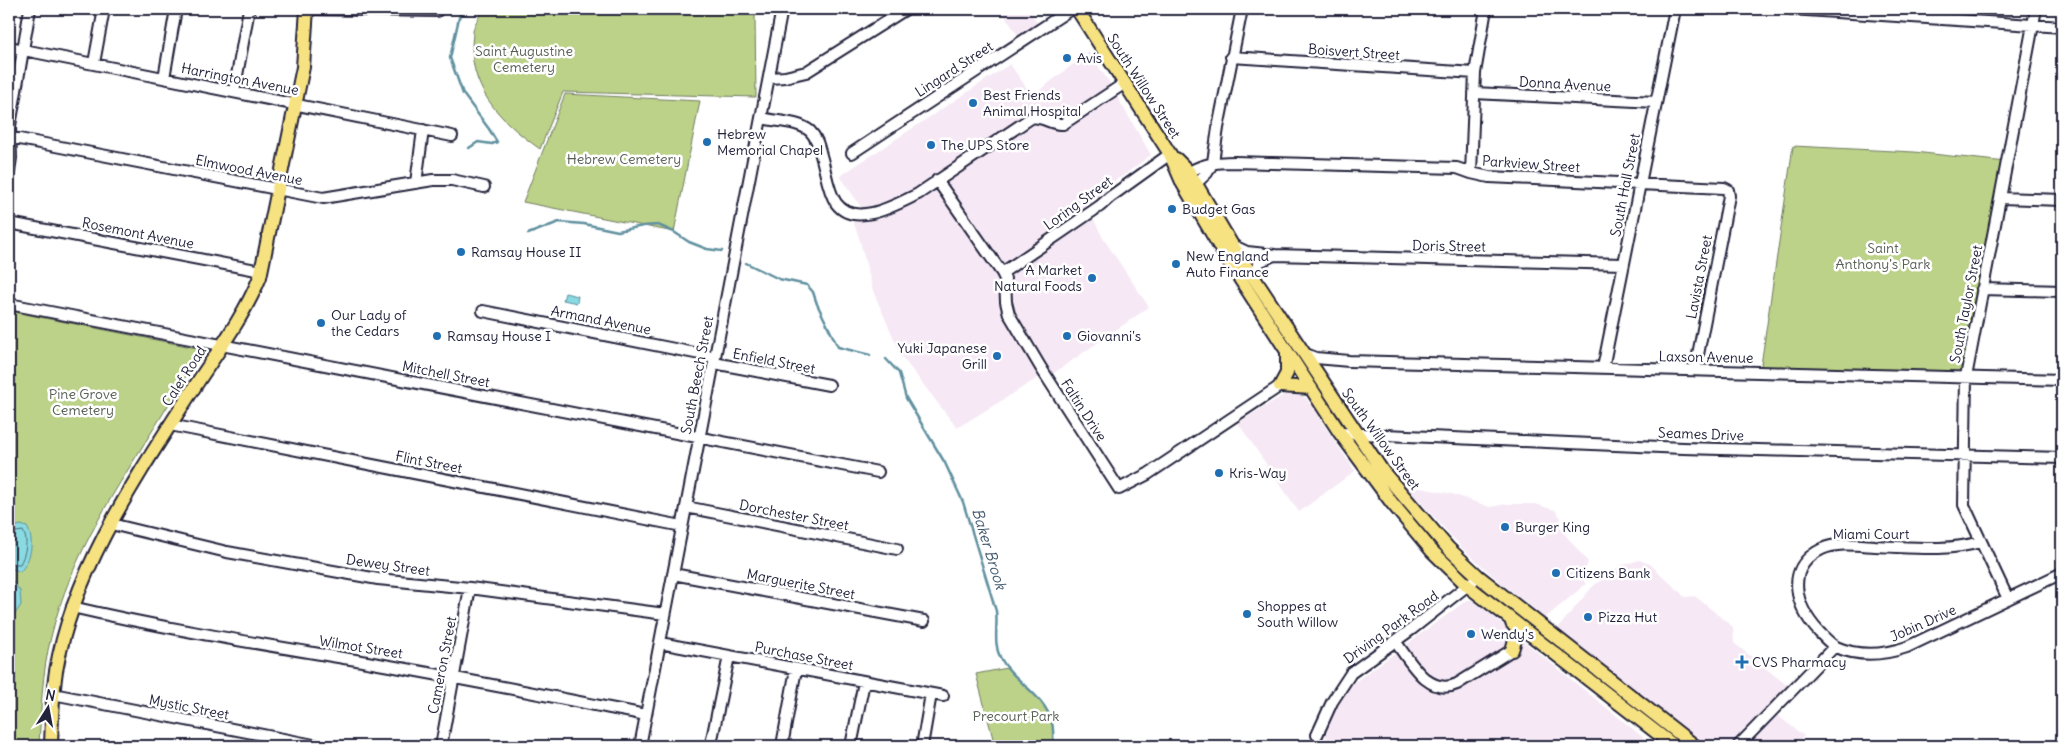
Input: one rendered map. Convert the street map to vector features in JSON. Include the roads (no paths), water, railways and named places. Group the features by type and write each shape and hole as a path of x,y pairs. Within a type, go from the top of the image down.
{"main road":[{"name":"Calef Road","path":"51,746 53,694 60,650 72,607 86,573 111,524 170,425 245,309 262,271 305,54 307,9"},
{"name":"South Willow Street","path":"1076,9 1185,175 1224,254 1363,466 1420,536 1468,586 1674,746"},
{"name":"South Willow Street","path":"1192,187 1232,244 1356,434 1400,494 1448,548 1478,576 1695,746"},
{"path":"1287,352 1287,373 1280,386 1311,388"},
{"path":"1509,619 1518,630 1512,650"},
{"path":"1512,650 1532,637"},
{"path":"1656,732 1670,746"}],"street":[{"path":"9,172 11,158 10,126 30,9"},
{"path":"94,63 104,9"},
{"path":"164,78 176,9"},
{"path":"234,92 249,9"},
{"path":"307,9 437,11"},
{"name":"South Beech Street","path":"640,746 782,9"},
{"path":"770,78 806,72 906,9"},
{"name":"Lingard Street","path":"852,153 1071,9"},
{"path":"1192,187 1211,169 1214,162 1231,57 1242,9"},
{"path":"1471,173 1475,74 1486,9"},
{"name":"South Hall Street","path":"1602,368 1675,9"},
{"path":"1791,9 2062,27"},
{"name":"South Taylor Street","path":"2008,599 1964,505 1966,377 2036,9"},
{"name":"Harrington Avenue","path":"9,47 296,103 452,136"},
{"name":"Boisvert Street","path":"1231,57 1475,74"},
{"path":"762,118 802,126 812,133 818,142 833,197 840,207 853,214 872,213 918,194 1031,118 1039,117 1055,124 1063,124 1124,83"},
{"name":"Donna Avenue","path":"1474,93 1656,102"},
{"path":"416,183 423,130"},
{"name":"Elmwood Avenue","path":"9,137 279,190 332,197 416,183 452,180 484,187"},
{"name":"Loring Street","path":"1002,273 1100,206 1170,154"},
{"path":"1185,175 1204,164 1214,162"},
{"name":"Parkview Street","path":"1214,162 1457,168 1489,177 1713,187 1728,190"},
{"name":"Faltin Drive","path":"937,180 1002,273 1005,279 1006,302 1009,314 1041,368 1119,489 1148,474 1280,386"},
{"name":"Lavista Street","path":"1695,370 1729,196 1728,190"},
{"path":"2000,198 2062,200"},
{"name":"Rosemont Avenue","path":"9,223 262,271"},
{"name":"Doris Street","path":"1232,244 1247,252 1274,256 1623,264"},
{"path":"1254,278 1259,262 1274,256"},
{"path":"1982,289 2062,291"},
{"name":"Mitchell Street","path":"9,304 878,472"},
{"name":"Armand Avenue","path":"483,311 714,360"},
{"name":"Laxson Avenue","path":"1303,352 1316,358 1349,361 2062,380"},
{"name":"Enfield Street","path":"714,360 829,386"},
{"name":"Laxson Avenue","path":"1300,371 1349,361"},
{"name":"Flint Street","path":"170,425 682,526"},
{"name":"Seames Drive","path":"1340,433 1683,448 2062,458"},
{"name":"Dorchester Street","path":"686,508 897,549"},
{"name":"Dewey Street","path":"111,524 227,552 369,577 470,588 665,614"},
{"name":"Miami Court","path":"1835,646 1809,619 1799,602 1797,593 1798,578 1801,570 1816,552 1824,548 1843,545 1945,549 1980,542"},
{"name":"Jobin Drive","path":"1835,646 1868,654 1896,651 2062,573"},
{"name":"Marguerite Street","path":"673,574 924,621"},
{"name":"Driving Park Road","path":"1317,735 1345,679 1468,586 1478,576"},
{"name":"Cameron Street","path":"441,746 470,588"},
{"name":"Wilmot Street","path":"72,607 257,644 453,677 646,715"},
{"path":"1395,641 1425,679 1432,685 1440,688 1449,688 1457,684 1512,650"},
{"name":"Purchase Street","path":"660,642 943,696"},
{"path":"1738,746 1835,646"},
{"path":"712,739 729,656"},
{"path":"783,740 796,669"},
{"path":"851,746 864,682"},
{"name":"Mystic Street","path":"53,694 320,746"},
{"path":"922,746 931,694"}],"water":[{"path":"565,293 578,296 577,303 563,300"},
{"path":"21,525 27,527 29,532 31,550 27,562 20,572 9,569 9,528"},
{"path":"9,576 20,591 21,605 9,623"}],"waterway":[{"name":"Baker Brook","path":"461,9 450,58 463,94 497,142 492,144 478,142 469,148"},
{"name":"Baker Brook","path":"528,234 559,222 584,224 618,231 658,225 674,232 689,242 707,249 722,251"},
{"name":"Baker Brook","path":"746,263 779,279 807,285 813,292 838,347 870,355"},
{"name":"Baker Brook","path":"886,359 899,373 906,398 945,463 963,502 996,611 996,640 1000,657 1013,674 1043,704 1053,726 1053,746"}],"place":[{"name":"Avis","path":"1067,58"},
{"name":"Best Friends Animal Hospital","path":"973,103"},
{"name":"Hebrew Memorial Chapel","path":"707,142"},
{"name":"The UPS Store","path":"931,145"},
{"name":"Budget Gas","path":"1172,209"},
{"name":"Ramsay House II","path":"461,252"},
{"name":"New England Auto Finance","path":"1176,264"},
{"name":"A Market Natural Foods","path":"1092,278"},
{"name":"Our Lady of the Cedars","path":"321,323"},
{"name":"Ramsay House I","path":"437,336"},
{"name":"Giovanni's","path":"1067,336"},
{"name":"Yuki Japanese Grill","path":"997,356"},
{"name":"Kris-Way","path":"1219,473"},
{"name":"Burger King","path":"1505,527"},
{"name":"Citizens Bank","path":"1556,573"},
{"name":"Shoppes at South Willow","path":"1247,614"},
{"name":"Pizza Hut","path":"1588,617"},
{"name":"Wendy's","path":"1471,634"},
{"name":"CVS Pharmacy","path":"1742,662"}],"park label":[{"name":"Saint Augustine Cemetery","path":"524,59"},
{"name":"Hebrew Cemetery","path":"624,159"},
{"name":"Saint Anthony's Park","path":"1883,256"},
{"name":"Pine Grove Cemetery","path":"83,402"},
{"name":"Precourt Park","path":"1016,716"}]}
